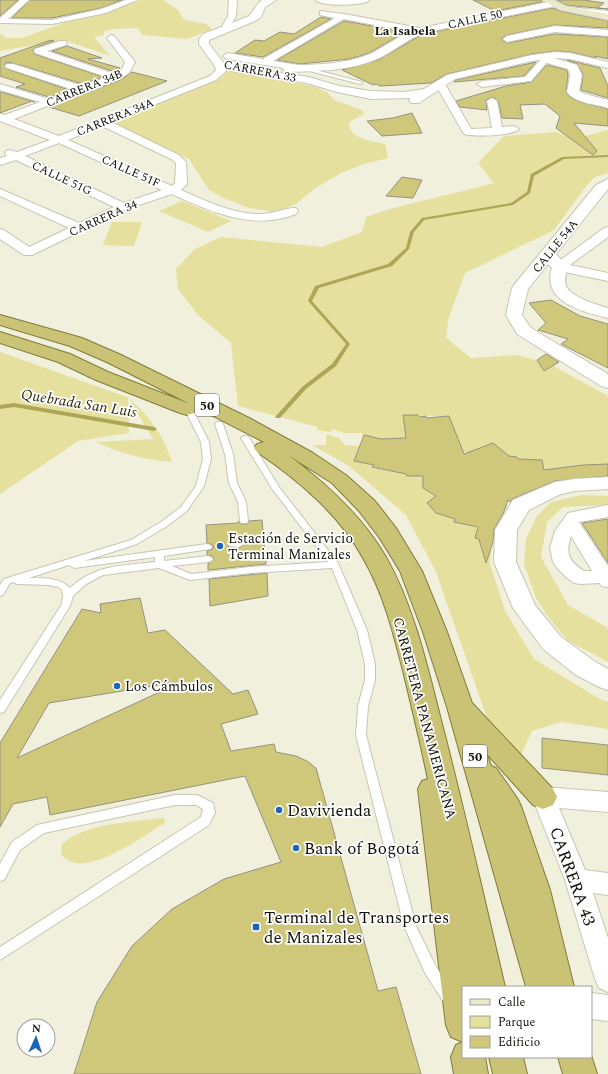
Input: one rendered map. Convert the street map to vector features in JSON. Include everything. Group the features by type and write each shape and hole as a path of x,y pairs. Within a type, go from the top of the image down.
{"highway":[{"name":"CARRETERA PANAMERICANA","path":"0,320 76,342 115,359 251,427 306,457 339,479 367,506 388,533 411,571 435,632 460,707 542,986"},
{"name":"CARRETERA PANAMERICANA","path":"0,337 64,358 102,376 189,410 245,438 282,460 319,490 340,511 362,538 383,574 406,634 426,712 489,986"},
{"path":"460,707 543,797"},
{"path":"426,712 433,797 462,1020"},
{"path":"477,764 507,806 535,890 558,986"},
{"path":"468,1058 472,1074"},
{"path":"506,1058 510,1074"},
{"path":"561,1058 565,1074"},
{"path":"575,1058 580,1074"}],"main road":[{"path":"550,2 570,9 608,17"}],"street":[{"path":"1,21 25,0"},
{"path":"1,21 52,22 103,11 133,0"},
{"path":"224,30 232,16 233,0"},
{"name":"CARRERA 33","path":"271,0 261,5 258,10 258,15 242,23 207,36 204,39 204,44 219,64 309,80 337,89 347,98 356,102 416,100 451,77 462,73 532,58 550,57"},
{"path":"320,0 334,2 364,0"},
{"name":"CALLE 50","path":"253,71 338,66 362,61 375,56 408,36 420,31 550,2"},
{"path":"0,9 30,10"},
{"path":"570,9 608,13"},
{"path":"66,10 103,11"},
{"name":"CALLE 50","path":"324,13 420,31"},
{"path":"264,62 344,16"},
{"path":"507,39 554,29 608,33"},
{"name":"CARRERA 34B","path":"2,118 85,90 126,72 130,62 111,38"},
{"path":"63,43 38,51 116,77"},
{"path":"0,70 47,55"},
{"path":"227,56 302,68"},
{"path":"482,84 528,79 550,57 570,56 608,65"},
{"path":"550,57 573,67 576,75 573,92 594,102 608,104"},
{"name":"CARRERA 34A","path":"0,162 60,140 213,78 221,71 219,64"},
{"path":"10,66 85,90"},
{"path":"440,84 468,132 498,132 514,129"},
{"path":"0,87 50,102"},
{"path":"492,101 498,132"},
{"name":"CALLE 51F","path":"2,118 60,140 173,190 205,206 246,217 277,217 292,211"},
{"path":"102,122 175,157 181,162 180,184 173,190"},
{"name":"CALLE 51G","path":"0,150 17,156 123,207"},
{"name":"CALLE 54A","path":"608,183 601,188 520,288 514,315 523,330 608,382"},
{"name":"CARRERA 34","path":"0,233 28,252 123,207 173,190"},
{"path":"0,192 79,228"},
{"path":"608,231 593,244 560,267 556,275 557,284 567,297 578,304 608,313"},
{"path":"593,244 608,248"},
{"path":"548,255 560,267 608,277"},
{"path":"608,483 575,485 555,489 521,505 506,530 505,562 525,608 552,643 596,666 608,680"},
{"path":"607,578 581,578 568,569 561,559 559,544 564,530 574,516 608,511"},
{"path":"570,521 607,578"},
{"path":"543,797 608,802"},
{"name":"CARRERA 43","path":"543,797 577,880 608,979"},
{"path":"577,880 608,884"},
{"path":"592,1006 608,1008"}],"lane":[{"path":"302,68 360,83"},
{"path":"3,583 134,542 164,524 184,509 200,486 207,459 204,442 189,410"},
{"path":"219,424 229,454 233,483 242,502 244,521"},
{"path":"245,438 276,488 335,565 362,630 370,664 370,680 363,706 361,735 410,926 421,952 437,982 462,1020"},
{"path":"47,568 207,547"},
{"path":"159,554 160,565"},
{"path":"68,595 89,577 100,572 208,558"},
{"path":"160,565 190,577 249,566 335,565"},
{"path":"0,709 67,604 68,595 66,588 59,584 36,580 3,583"},
{"path":"0,594 3,583"},
{"path":"0,876 16,846 41,830 175,800 196,800 209,806 209,813 205,821 0,954"}],"green space":[{"path":"141,0 163,0 178,10 184,20 206,24 212,29 187,39 142,35 138,28 104,31 104,35 94,37 110,56 64,40 0,51 0,34 6,38 22,38 66,22 105,13"},
{"path":"226,69 245,74 313,86 327,92 334,100 362,110 364,114 349,122 352,132 362,138 385,144 388,158 364,164 341,173 314,189 296,204 276,212 249,208 223,198 209,190 189,159 110,122 223,77"},
{"path":"608,130 608,173 595,177 587,185 554,230 465,273 448,320 446,338 471,358 517,355 550,364 608,396 608,464 585,469 585,464 545,471 542,460 518,459 517,457 473,458 460,449 449,416 403,415 406,438 381,439 362,435 362,433 344,433 333,429 330,432 317,430 318,427 238,406 231,343 198,315 178,289 176,269 195,249 221,237 322,247 362,232 366,217 398,207 494,183 478,163 504,136 556,132 574,139"},
{"path":"182,201 231,221 208,232 159,211"},
{"path":"112,222 142,222 134,246 103,245"},
{"path":"0,352 127,397 129,433 78,441 0,494"},
{"path":"129,399 142,411 160,434 172,462 133,456 96,442 153,439"},
{"path":"326,434 339,438 345,445 359,446 354,461 374,465 372,468 423,477 436,496 427,503 433,509 455,519 454,522 474,526 478,530 475,538 491,547 490,564 505,611 534,659 600,699 608,702 608,729 561,722 532,731 521,755 488,721 436,572 406,515 349,466 312,445 326,445"},
{"path":"582,495 608,496 608,505 563,507 547,522 541,557 568,605 608,628 608,662 568,641 549,618 536,598 524,564 526,540 536,517 551,502"},
{"path":"159,818 165,819 165,823 128,846 97,860 83,863 71,862 61,854 62,844 83,832 108,825"}],"building":[{"path":"0,0 18,0 0,16"},
{"path":"30,0 122,0 101,8 52,18 12,18"},
{"path":"473,0 541,0 542,2 495,11"},
{"path":"557,0 584,0 604,3 597,8 566,5"},
{"path":"553,8 560,11 608,21 608,28 555,25 507,35 502,38 502,40 507,43 555,34 608,37 608,59 570,52 555,51 532,54 447,74 431,83 380,86 376,84 373,85 342,70 378,60 423,34"},
{"path":"321,17 331,19 263,57 235,53 255,40 264,41 280,32 294,34"},
{"path":"344,21 405,32 369,53 350,59 300,64 277,60"},
{"path":"51,40 54,41 35,48 33,50 34,54 103,77 83,84 13,63 7,62 4,65 7,69 69,90 49,97 16,87 25,84 0,76 0,58"},
{"path":"67,46 102,58 88,59 120,68 115,72 52,51"},
{"path":"567,60 600,68 608,86 608,98 581,90 583,74 577,64"},
{"path":"536,62 524,76 454,82 456,80"},
{"path":"547,65 567,70 568,75 566,92 570,97 580,102 608,109 608,126 574,123 597,151 593,155 556,128 560,116 545,104 520,105 523,119 502,118 498,101 493,97 486,100 487,110 460,107 456,101 506,86 531,82"},
{"path":"132,72 167,81 79,116 49,107 120,80"},
{"path":"1,92 32,101 0,113"},
{"path":"412,113 422,133 382,136 367,121 393,118"},
{"path":"402,177 422,180 413,198 386,196"},
{"path":"551,300 580,316 608,324 608,368 561,344 568,339 538,330 546,323 529,303"},
{"path":"546,354 559,362 544,371 537,360"},
{"path":"403,415 418,415 420,417 426,416 426,418 449,416 464,454 493,443 509,456 517,457 518,459 542,460 544,470 583,465 608,464 608,476 555,481 512,499 510,502 508,500 503,514 494,529 493,542 486,563 479,539 475,538 478,527 454,522 455,519 436,513 427,503 436,496 423,488 423,476 407,476 406,474 372,467 374,465 354,461 364,435 381,439 406,438"},
{"path":"608,519 608,563 582,523"},
{"path":"262,520 266,564 208,570 208,564 214,559 212,556 207,555 207,551 214,547 207,543 206,525 238,523 239,521 241,524 247,524 249,521","holes":["233,540 242,541 245,544 239,548 229,547 227,544","240,551 246,555 243,558 234,560 228,556 231,553"]},
{"path":"267,573 268,596 210,606 209,579"},
{"name":"Terminal de Transportes de Manizales","path":"140,598 148,633 165,630 233,694 248,690 258,714 221,724 231,751 274,744 276,752 296,756 307,761 316,768 378,991 396,987 421,1074 74,1074 97,1002 132,946 172,909 224,879 281,862 245,776 50,815 47,797 13,804 0,827 0,743 82,609 101,613 100,604","holes":["177,682 177,684 17,758 49,703"]},
{"path":"542,738 608,745 608,775 542,768"}],"waterway":[{"name":"Quebrada San Luis","path":"278,417 304,388 334,365 348,344 310,301 317,287 390,265 408,248 412,232 423,219 512,204 529,192 532,175 563,158 608,156"},
{"name":"Quebrada San Luis","path":"0,407 14,405 154,429"}],"place":[{"name":"Estación de Servicio Terminal Manizales","path":"220,546"},
{"name":"Los Cámbulos","path":"117,686"},
{"name":"Davivienda","path":"279,810"},
{"name":"Bank of Bogotá","path":"296,848"},
{"name":"Terminal de Transportes de Manizales","path":"256,927"}],"district":[{"name":"La Isabela","path":"405,30"}]}
